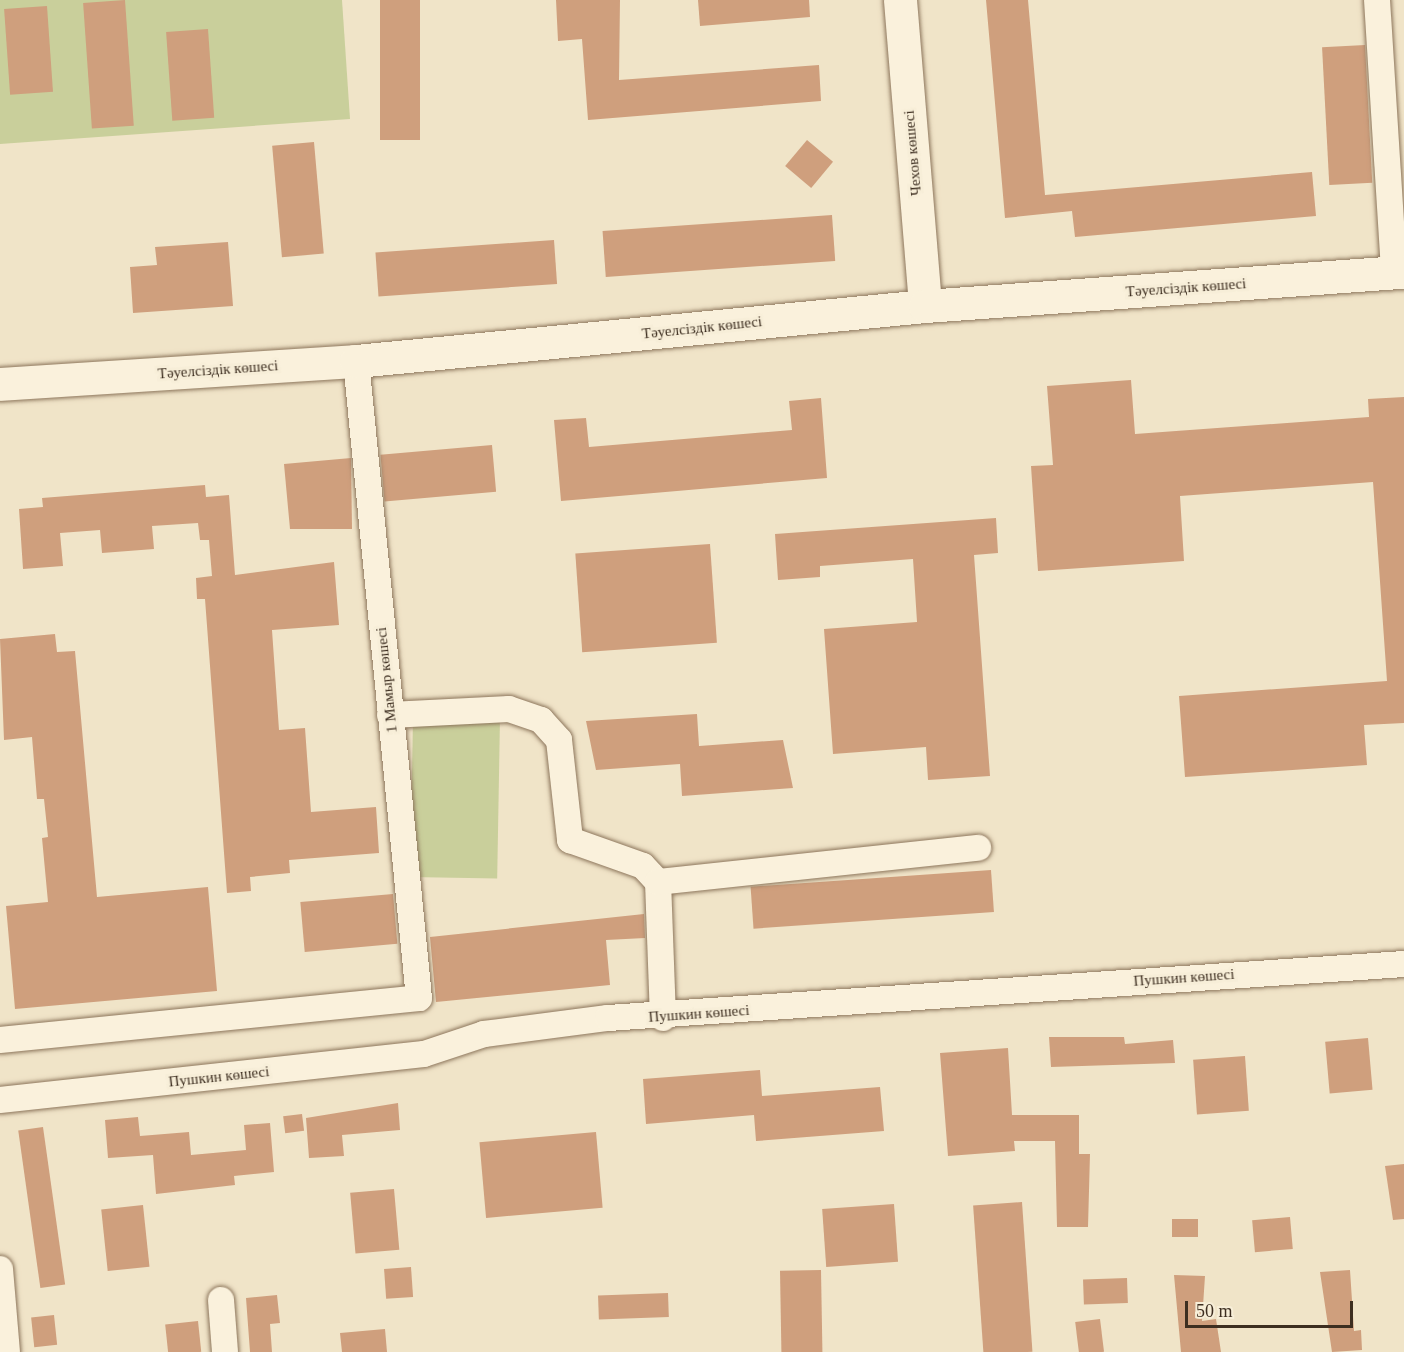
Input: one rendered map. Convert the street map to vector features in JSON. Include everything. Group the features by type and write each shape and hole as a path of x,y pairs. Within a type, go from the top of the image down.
{"main road":[{"name":"Чехов көшесі","path":"900,0 925,306"},
{"name":"Тәуелсіздік көшесі","path":"0,384 356,361 925,306 1399,272"}],"street":[{"path":"1377,0 1399,272"},
{"name":"1 Мамыр көшесі","path":"0,1040 419,998 356,361"},
{"path":"390,715 510,709 541,720 559,740 570,840 643,866 658,882 663,1018"},
{"path":"658,882 978,848"},
{"name":"Пушкин көшесі","path":"0,1100 424,1054 484,1034 663,1018 1404,964"},
{"path":"0,1269 7,1352"},
{"path":"221,1300 225,1352"}],"green space":[{"path":"0,0 342,0 350,119 0,144"},
{"path":"413,717 500,719 497,878 410,877"}],"building":[{"path":"125,0 134,126 92,129 83,3"},
{"path":"380,0 420,0 420,140 380,140"},
{"path":"556,0 620,0 619,80 819,65 821,101 588,120 582,39 558,41"},
{"path":"698,0 809,0 810,17 700,26"},
{"path":"986,0 1028,0 1045,195 1312,172 1316,216 1075,237 1072,211 1005,218"},
{"path":"47,6 53,92 10,95 4,9"},
{"path":"208,29 214,118 172,121 166,32"},
{"path":"1365,45 1372,183 1329,185 1322,47"},
{"path":"807,140 833,162 811,188 785,166"},
{"path":"314,142 324,254 282,257 272,146"},
{"path":"832,215 835,261 606,277 603,231"},
{"path":"554,240 557,284 379,296 375,252"},
{"path":"228,242 233,306 133,313 130,267 157,265 155,247"},
{"path":"1131,380 1135,434 1369,417 1368,399 1404,397 1404,723 1364,725 1367,765 1185,777 1179,696 1387,681 1373,482 1180,496 1184,561 1038,571 1031,466 1053,465 1047,386"},
{"path":"821,398 827,478 561,501 554,420 586,418 589,447 792,430 789,401"},
{"path":"492,445 496,492 385,502 380,455"},
{"path":"351,458 352,529 290,529 284,464"},
{"path":"205,485 206,497 229,495 235,575 334,562 339,625 272,630 279,730 305,728 311,812 376,807 379,853 289,860 290,873 250,877 251,891 227,893 205,599 197,599 196,578 212,576 209,540 200,540 198,523 152,526 154,549 102,553 100,530 60,533 63,566 23,569 19,509 43,507 42,498"},
{"path":"996,518 998,553 974,555 990,776 928,780 926,747 833,754 824,629 917,622 913,559 820,566 820,577 778,580 775,534"},
{"path":"710,544 717,643 582,652 575,553"},
{"path":"55,634 57,652 75,651 97,897 208,887 217,991 15,1009 6,906 48,902 42,838 48,837 44,799 37,799 32,737 4,740 0,639"},
{"path":"697,714 699,746 783,740 793,788 682,796 680,764 596,770 586,721"},
{"path":"991,870 994,912 754,929 751,887"},
{"path":"393,894 397,944 305,952 300,902"},
{"path":"644,914 645,938 606,940 610,985 436,1002 430,937"},
{"path":"1049,1037 1124,1037 1125,1044 1173,1040 1175,1063 1051,1067"},
{"path":"1368,1038 1373,1090 1330,1094 1325,1042"},
{"path":"1008,1048 1012,1115 1079,1115 1079,1154 1090,1154 1088,1227 1057,1227 1055,1141 1014,1141 1015,1151 948,1156 940,1053"},
{"path":"1245,1056 1249,1111 1197,1114 1193,1060"},
{"path":"760,1070 762,1096 880,1087 884,1131 756,1141 754,1115 646,1124 643,1079"},
{"path":"398,1103 400,1130 342,1135 344,1156 309,1158 306,1118"},
{"path":"302,1114 304,1131 285,1133 283,1116"},
{"path":"138,1117 140,1136 189,1132 191,1155 246,1150 244,1125 270,1123 274,1172 234,1176 235,1185 156,1194 153,1155 108,1158 105,1120"},
{"path":"43,1127 65,1284 40,1288 18,1130"},
{"path":"596,1132 603,1208 486,1218 479,1142"},
{"path":"1404,1164 1404,1219 1393,1220 1385,1166"},
{"path":"394,1189 399,1250 355,1254 350,1193"},
{"path":"1022,1202 1032,1352 983,1352 973,1205"},
{"path":"894,1204 898,1262 826,1267 822,1209"},
{"path":"143,1205 149,1267 108,1271 101,1209"},
{"path":"1290,1217 1293,1249 1255,1252 1252,1220"},
{"path":"1172,1219 1198,1219 1198,1237 1172,1237"},
{"path":"411,1267 413,1297 386,1299 384,1269"},
{"path":"821,1270 822,1352 781,1352 780,1271"},
{"path":"1350,1270 1354,1331 1361,1330 1362,1350 1332,1352 1320,1272"},
{"path":"1174,1275 1205,1276 1202,1321 1216,1319 1221,1352 1181,1352"},
{"path":"1127,1278 1128,1303 1084,1305 1083,1280"},
{"path":"668,1293 669,1317 599,1319 598,1295"},
{"path":"277,1295 280,1323 270,1324 272,1352 250,1352 246,1298"},
{"path":"54,1315 57,1345 34,1347 31,1317"},
{"path":"1100,1319 1104,1352 1079,1352 1075,1322"},
{"path":"198,1321 201,1352 168,1352 165,1324"},
{"path":"385,1329 387,1352 342,1352 340,1333"}]}
